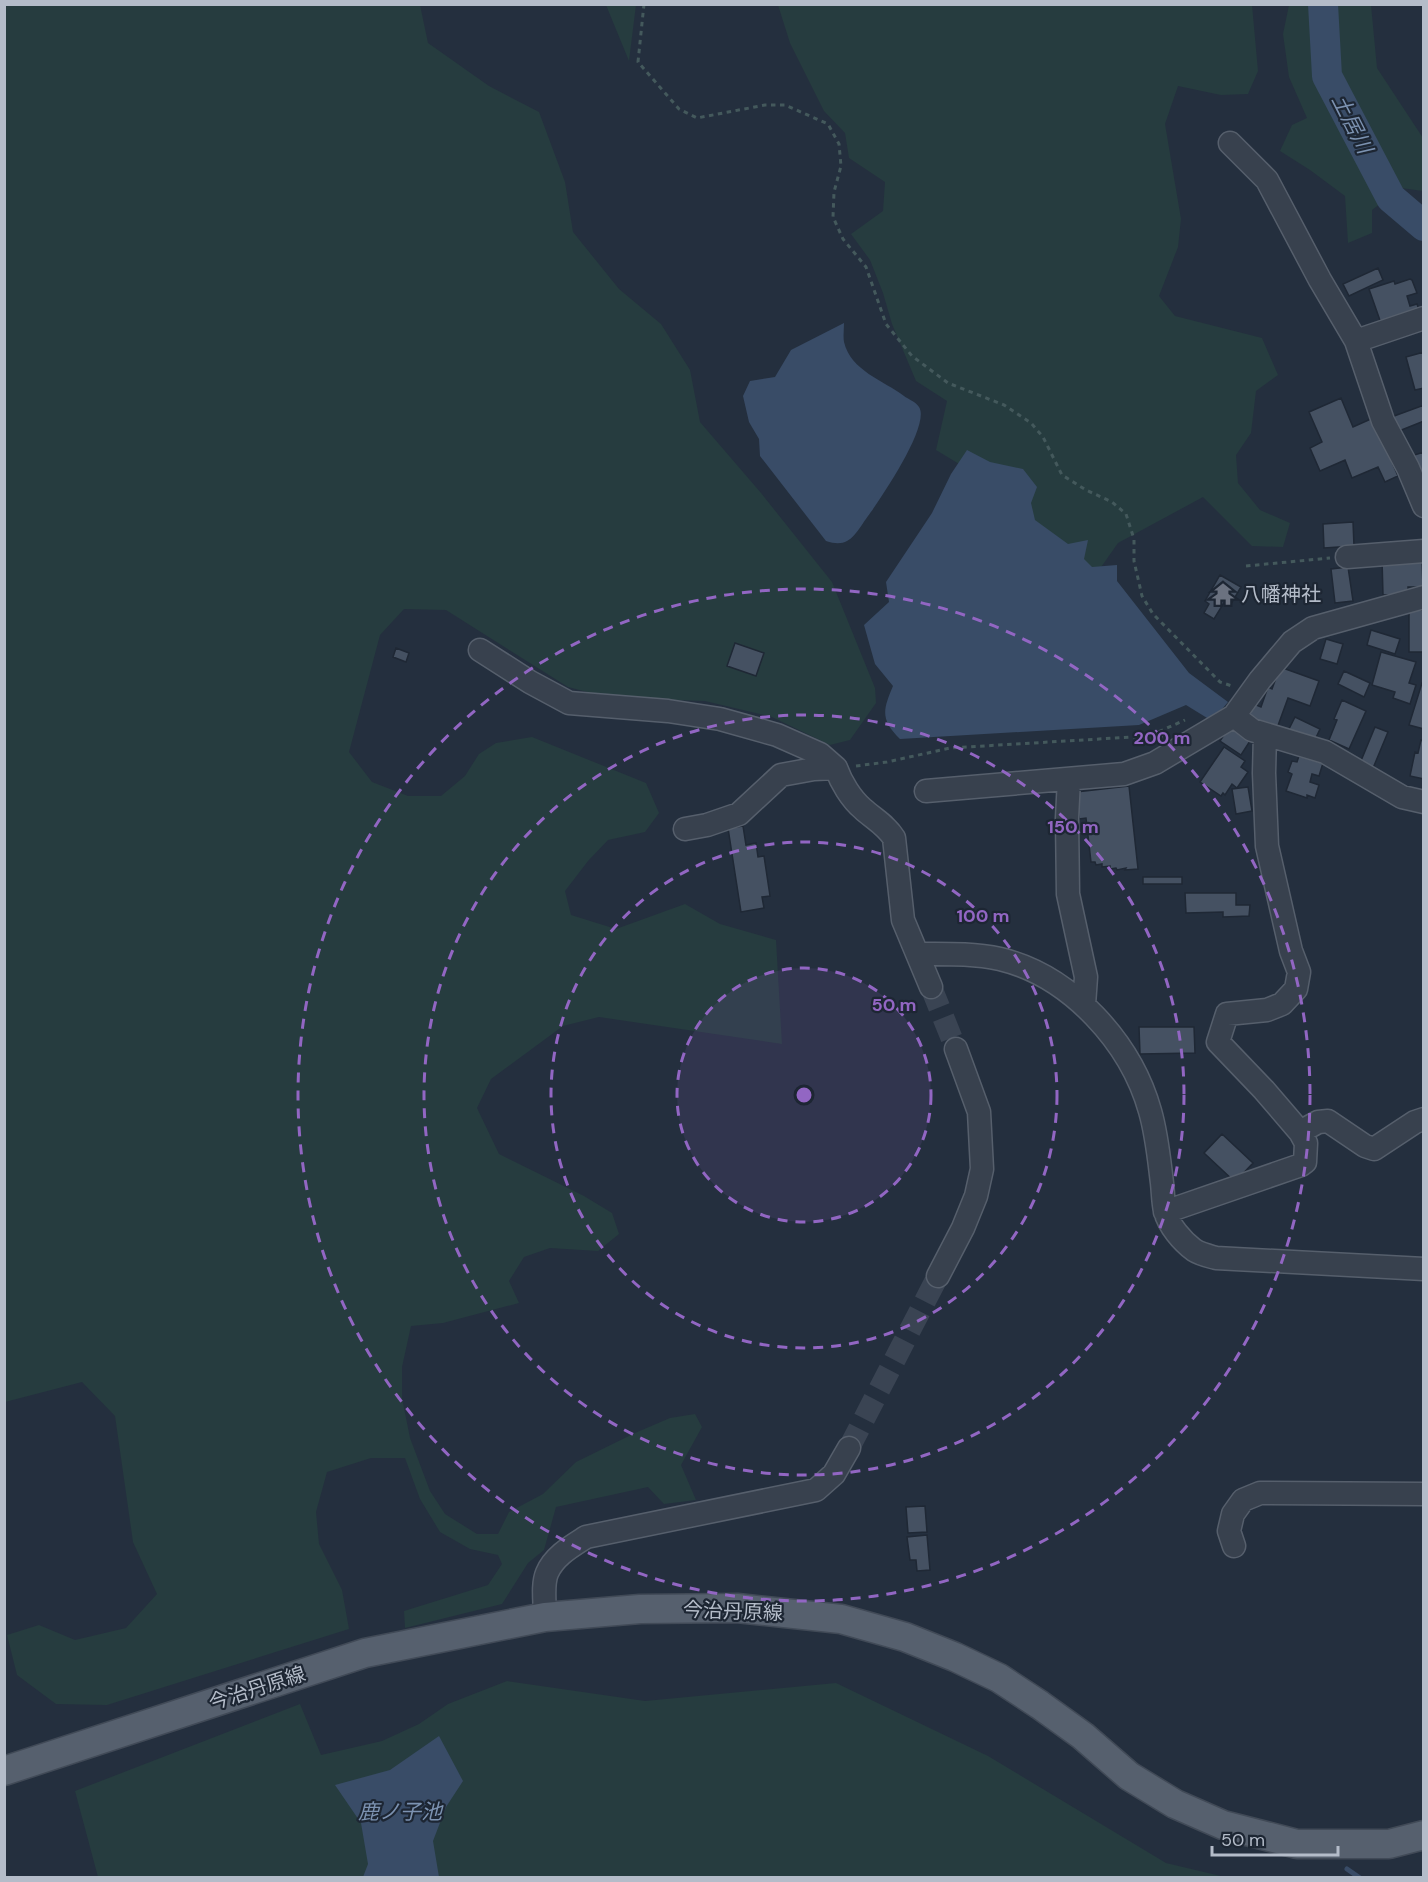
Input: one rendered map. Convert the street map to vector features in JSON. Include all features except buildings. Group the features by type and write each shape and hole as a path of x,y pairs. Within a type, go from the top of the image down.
{"main road":[{"name":"今治丹原線","path":"4,1771 365,1653 545,1617 640,1609 737,1608 841,1619 905,1637 955,1657 999,1678 1083,1736 1129,1776 1175,1804 1223,1826 1297,1845 1389,1844 1424,1835"}],"street":[{"path":"1230,143 1267,180 1320,280 1356,341 1383,421 1408,468 1424,506"},
{"path":"1356,341 1424,318"},
{"path":"1347,557 1424,551"},
{"path":"926,791 1124,774 1155,763 1234,716 1241,690 1292,642 1313,628 1424,597"},
{"path":"480,650 530,682 569,703 668,711 720,719 777,735 820,754 836,768 840,780 860,807 888,827 894,838 903,920 931,987"},
{"path":"1234,716 1252,730 1325,752 1402,797 1424,802"},
{"path":"1165,1212 1305,1162 1306,1143 1300,1132 1218,1042 1227,1014 1267,1010 1282,1004 1296,989 1299,972 1291,951 1267,846 1263,773 1265,734"},
{"path":"685,829 707,825 740,814 781,775 813,768 836,768"},
{"path":"1069,779 1068,894 1086,977 1084,1005"},
{"path":"918,954 970,954 1001,959 1030,969 1084,1005 1107,1030 1126,1056 1142,1084 1151,1113 1157,1146 1165,1212 1176,1233 1195,1251 1216,1258 1424,1269"},
{"path":"938,1276 963,1228 976,1196 982,1169 979,1112 956,1049"},
{"path":"1300,1132 1318,1122 1328,1121 1365,1146 1374,1149 1415,1122 1424,1119"},
{"path":"545,1617 545,1585 548,1572 562,1553 586,1537 816,1490 834,1474 849,1448"},
{"path":"1234,1545 1229,1531 1233,1514 1243,1500 1260,1493 1424,1494"}],"path":[{"path":"644,4 638,62 679,109 697,118 765,105 785,105 828,124 839,144 842,166 834,192 833,217 843,239 866,267 886,324 912,356 948,382 1004,405 1031,423 1043,437 1062,475 1112,502 1126,514 1134,539 1134,561 1142,596 1153,614 1220,682 1241,690"},
{"path":"1246,566 1347,557"},
{"path":"1225,694 1241,690"},
{"path":"836,768 887,762 950,748 1149,736 1191,718"}],"green space":[{"path":"5,5 420,5 428,43 489,86 539,112 565,182 573,232 619,289 661,324 690,370 700,422 761,493 832,582 875,688 876,703 850,740 830,745 772,717 705,701 610,698 568,687 446,610 404,609 380,635 349,752 372,782 408,796 441,796 465,776 479,754 496,743 532,737 646,783 659,813 645,832 608,840 588,861 565,891 571,915 616,929 685,904 720,924 776,940 782,1044 599,1017 563,1026 491,1079 477,1108 499,1154 584,1196 612,1213 619,1234 598,1251 550,1248 524,1257 509,1281 519,1303 443,1323 411,1326 402,1367 402,1398 410,1438 430,1491 445,1514 477,1534 498,1534 509,1512 543,1494 576,1462 670,1418 695,1414 702,1427 681,1465 696,1500 664,1504 648,1487 556,1507 544,1550 528,1563 502,1604 405,1628 404,1611 488,1585 502,1564 498,1555 470,1549 440,1532 420,1499 405,1458 371,1458 327,1472 316,1512 319,1544 342,1590 349,1629 107,1705 56,1704 17,1675 7,1635 39,1625 75,1640 126,1628 157,1594 133,1542 115,1416 82,1382 5,1402"},
{"path":"606,5 636,5 629,61"},
{"path":"778,5 1252,5 1258,71 1248,94 1221,95 1178,86 1165,124 1181,219 1178,247 1159,296 1175,316 1262,338 1278,375 1256,391 1251,433 1236,455 1238,483 1260,510 1290,523 1283,547 1252,546 1203,497 1118,543 1092,580 969,470 936,450 947,401 916,381 892,324 870,260 851,234 883,211 885,182 849,158 845,133 824,111 790,43"},
{"path":"1289,5 1371,5 1377,68 1423,138 1423,191 1401,188 1372,210 1372,233 1348,243 1345,196 1280,151 1292,125 1307,118 1289,77 1283,34"},
{"path":"507,1681 645,1701 836,1683 988,1756 1166,1863 1225,1877 98,1877 75,1791 300,1704 321,1755 382,1741 419,1724 448,1704"}],"water":[{"path":"844,323 844,342 853,360 869,374 916,404 921,416 911,445 893,479 859,529 846,541 834,543 826,541 760,456 759,439 749,422 743,396 750,381 775,377 791,350"},
{"path":"967,450 990,462 1023,469 1037,487 1031,503 1035,520 1068,544 1088,540 1084,559 1092,567 1117,565 1117,581 1189,673 1228,702 1212,721 1186,705 1139,725 900,739 889,726 885,714 893,686 875,664 864,625 889,602 886,582 932,513 951,474"},
{"name":"鹿ノ子池","path":"439,1736 463,1781 446,1807 433,1841 439,1877 363,1877 368,1864 361,1823 335,1785 390,1770"}],"waterway":[{"name":"土居川","path":"1323,4 1327,76 1391,198 1424,226"},
{"path":"1347,1869 1360,1878"}],"tunnel":[{"path":"931,987 956,1049"},
{"path":"849,1448 938,1276"}],"place":[{"name":"八幡神社","path":"1223,594"}]}
